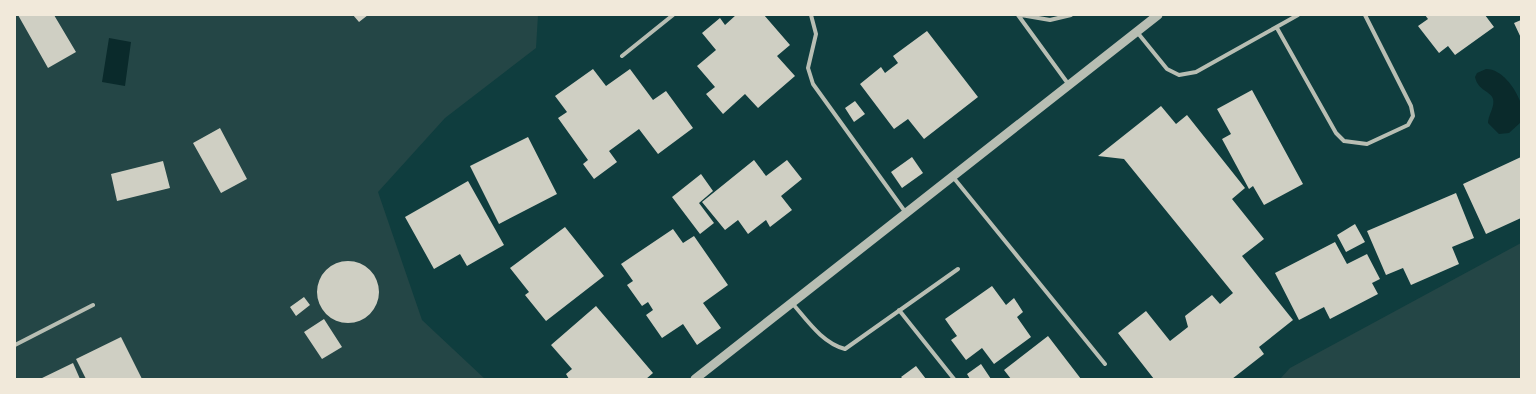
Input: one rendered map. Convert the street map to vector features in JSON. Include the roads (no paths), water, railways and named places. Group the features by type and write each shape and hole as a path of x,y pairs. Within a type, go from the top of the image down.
{"street":[{"path":"695,379 1158,15"}],"lane":[{"path":"622,56 673,15"},
{"path":"811,15 816,34 808,68 813,84 906,213"},
{"path":"1020,15 1050,20 1072,15"},
{"path":"1020,15 1069,85"},
{"path":"1137,32 1167,69 1179,75 1196,72 1298,15"},
{"path":"1277,28 1336,133 1344,141 1367,144 1408,125 1413,116 1411,106 1365,15"},
{"path":"953,177 1105,364"},
{"path":"792,303 824,339 834,346 845,349 958,268"},
{"path":"15,345 93,305"},
{"path":"899,310 954,379"}]}
